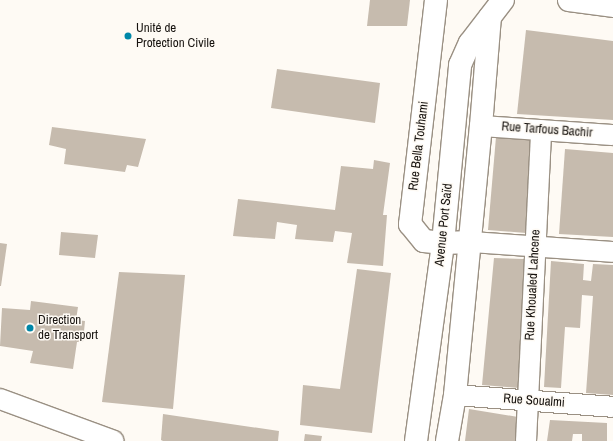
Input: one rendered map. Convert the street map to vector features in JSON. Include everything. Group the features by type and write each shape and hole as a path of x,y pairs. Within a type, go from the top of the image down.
{"main road":[{"name":"Rue Bella Touhami","path":"436,0 410,224 424,241 443,243 470,242"},
{"name":"Avenue Port Saïd","path":"416,441 443,243 460,65 470,42 504,0"},
{"path":"569,0 613,6"},
{"path":"447,441 455,395 490,17"}],"street":[{"name":"Rue Tarfous Bachir","path":"481,126 613,135"},
{"name":"Rue Khoualed Lahcene","path":"526,441 542,130"},
{"path":"470,242 613,252"},
{"name":"Rue Soualmi","path":"455,395 613,407"},
{"path":"0,399 114,441"}],"building":[{"path":"370,0 410,0 407,26 367,26"},
{"path":"526,30 613,41 613,120 517,114"},
{"path":"277,69 380,83 375,123 271,108"},
{"path":"52,127 146,139 138,167 127,165 125,172 64,164 66,149 49,145"},
{"path":"496,137 531,139 526,233 488,230"},
{"path":"565,149 613,153 613,237 559,234"},
{"path":"374,160 390,163 383,215 387,215 383,266 347,263 352,233 335,231 333,242 295,239 297,225 277,222 275,239 233,236 238,199 335,210 341,166 373,169"},
{"path":"61,232 98,235 95,258 59,255"},
{"path":"0,243 7,244 1,286 0,286"},
{"path":"494,258 524,259 519,388 482,385"},
{"path":"551,261 584,264 583,280 591,281 593,264 613,265 613,395 586,393 593,296 582,295 580,328 565,327 561,388 544,387"},
{"path":"357,269 391,273 372,433 300,425 303,385 340,389"},
{"path":"119,272 185,275 173,409 102,402"},
{"path":"31,301 78,307 76,320 85,321 83,342 77,342 73,369 30,363 33,351 0,346 2,308 30,310"},
{"path":"469,409 518,417 517,441 465,441"},
{"path":"163,414 279,431 278,441 163,441 161,440"},
{"path":"550,420 607,423 607,441 582,441 582,434 573,434 572,441 547,441"},
{"path":"305,434 322,436 321,441 304,441"}],"place":[{"name":"Unité de Protection Civile","path":"128,36"},
{"name":"Direction de Transport","path":"30,328"}]}
